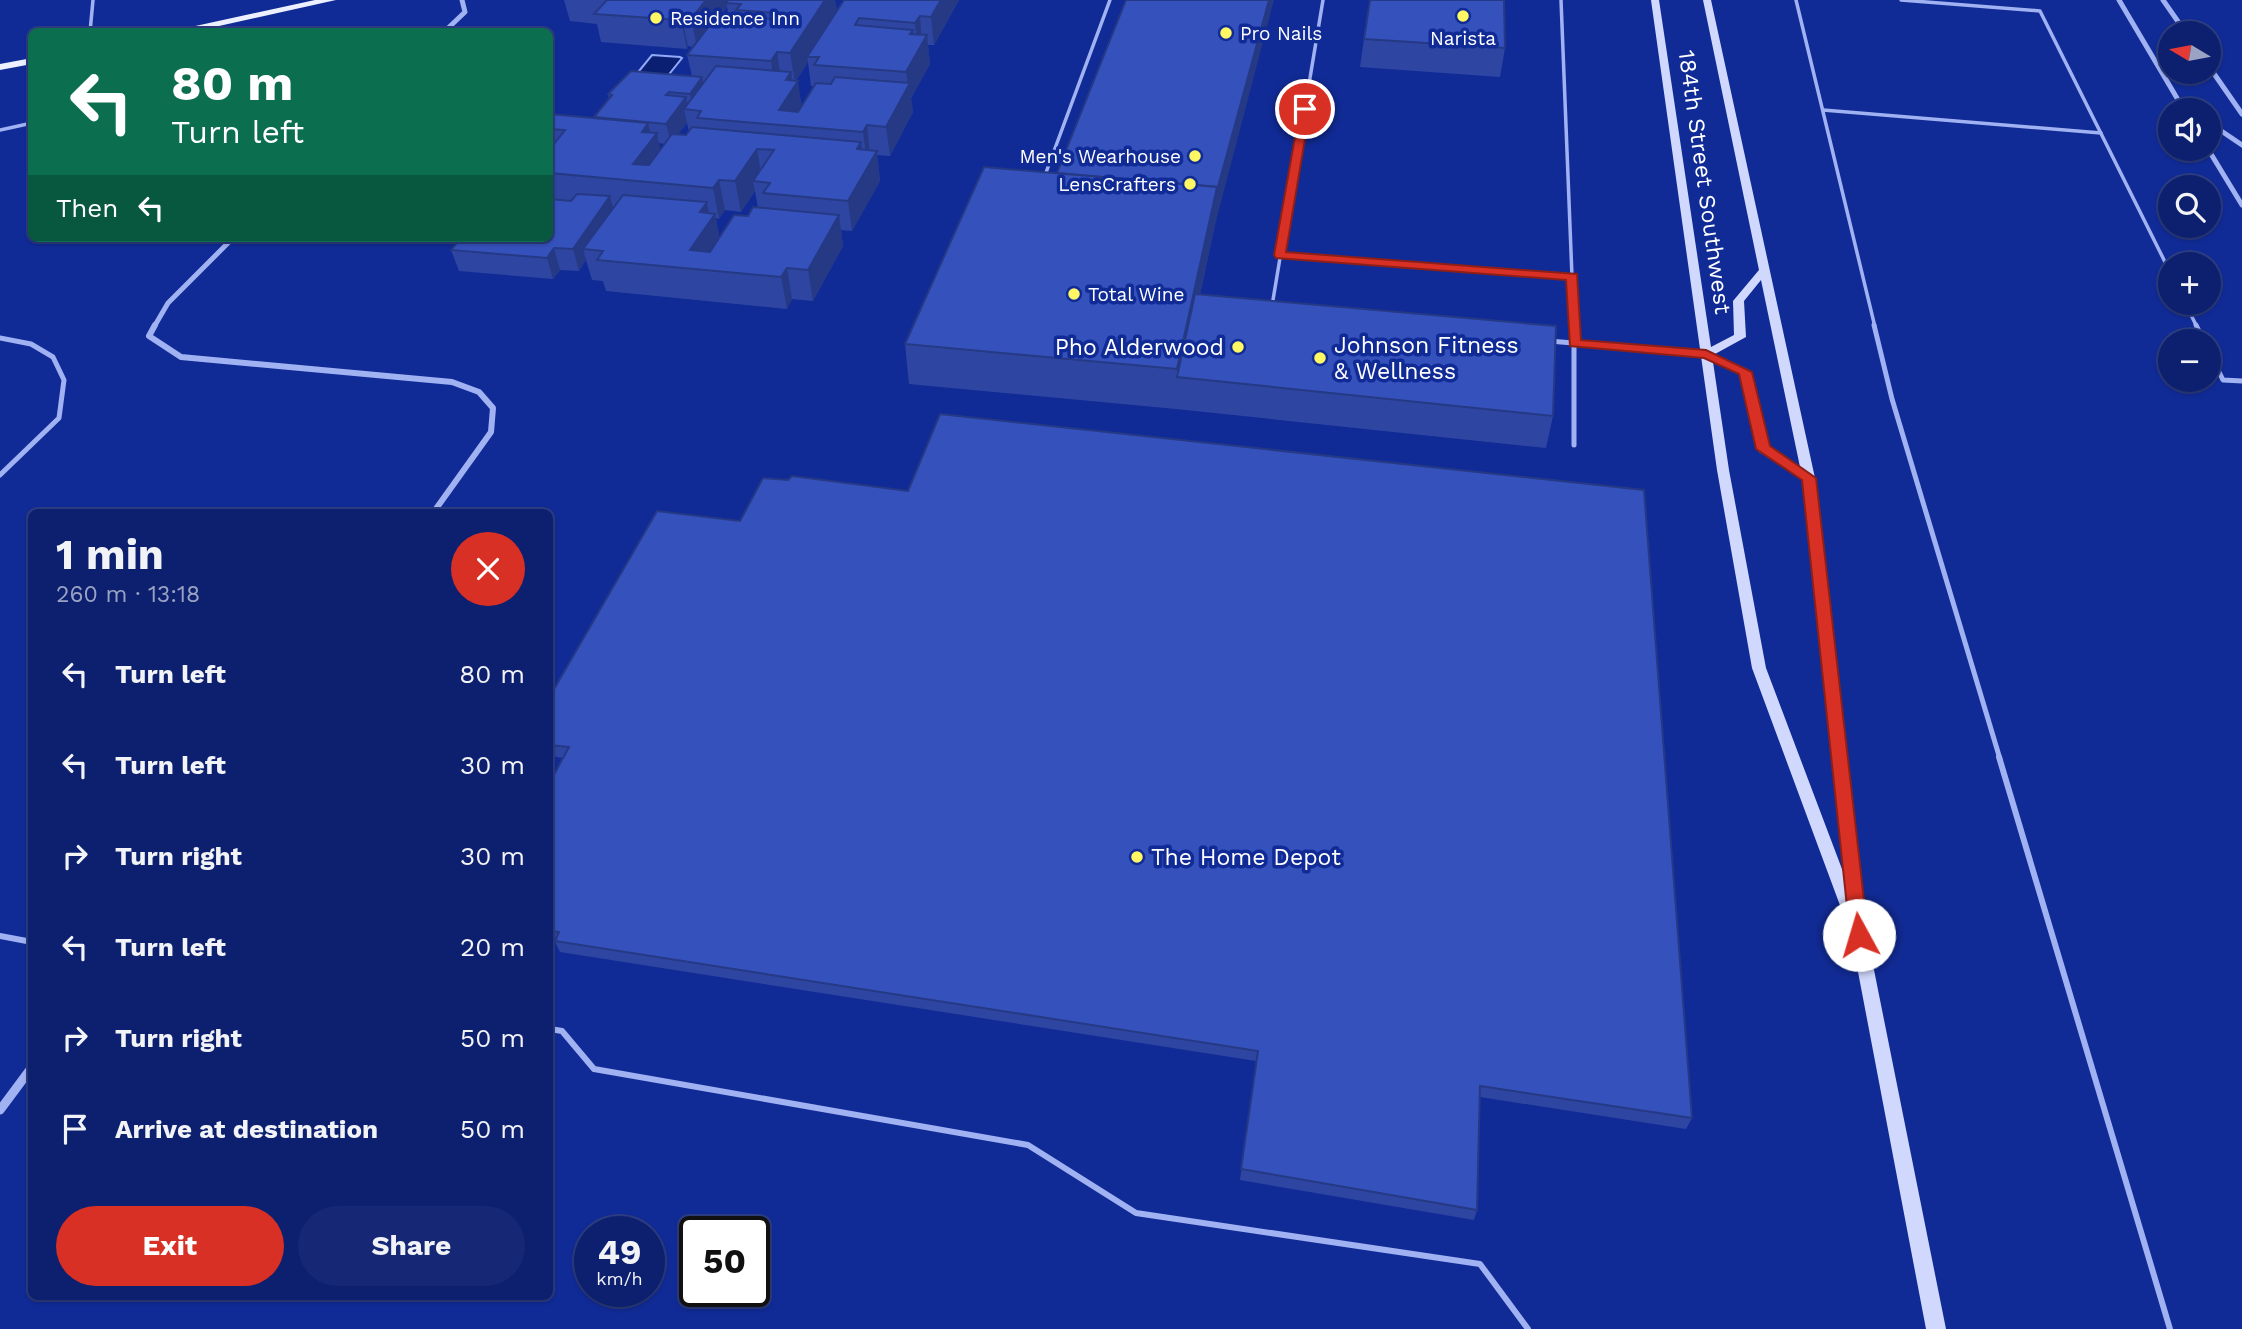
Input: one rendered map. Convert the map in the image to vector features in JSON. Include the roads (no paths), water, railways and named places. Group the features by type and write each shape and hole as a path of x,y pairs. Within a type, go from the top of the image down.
{"main road":[{"path":"193,28 331,0"},
{"name":"184th Street Southwest","path":"1655,0 1723,470 1759,668 1859,935"},
{"name":"184th Street Southwest","path":"1707,0 1809,478 1859,935 1936,1329"},
{"path":"0,68 28,62"},
{"path":"1706,354 1740,337 1738,301 1763,272"},
{"path":"1706,354 1745,372 1763,449 1809,478"}],"street":[{"path":"448,28 465,12 462,0"},
{"path":"2119,0 2177,98"},
{"path":"2163,0 2178,21"},
{"path":"2221,84 2242,114"},
{"path":"2221,131 2242,145"},
{"path":"2215,161 2242,205"},
{"path":"229,242 167,303 149,336 181,357 452,382 479,392 493,408 491,432 436,509"},
{"path":"0,1110 28,1072"}],"lane":[{"path":"90,28 93,0"},
{"path":"1041,185 1110,0"},
{"path":"1270,315 1323,0"},
{"path":"1561,0 1574,344 1574,445"},
{"path":"1796,0 1892,399 2170,1329"},
{"path":"1901,0 2040,11 2160,252"},
{"path":"1823,110 2101,133"},
{"path":"0,130 28,124"},
{"path":"1280,255 1572,277"},
{"path":"0,338 31,344 53,357 64,380 59,418 0,475"},
{"path":"1547,341 1706,354"},
{"path":"2221,376 2223,380 2242,381"},
{"path":"0,936 28,941"},
{"path":"553,1030 562,1031 594,1069 1028,1145 1136,1213 1480,1264 1528,1329"}],"place":[{"name":"Narista","path":"1463,16"},
{"name":"Residence Inn","path":"656,18"},
{"name":"Pro Nails","path":"1226,33"},
{"name":"Men's Wearhouse","path":"1195,156"},
{"name":"LensCrafters","path":"1190,184"},
{"name":"Total Wine","path":"1074,294"},
{"name":"Pho Alderwood","path":"1238,347"},
{"name":"Johnson Fitness & Wellness","path":"1320,358"},
{"name":"The Home Depot","path":"1137,857"}]}
